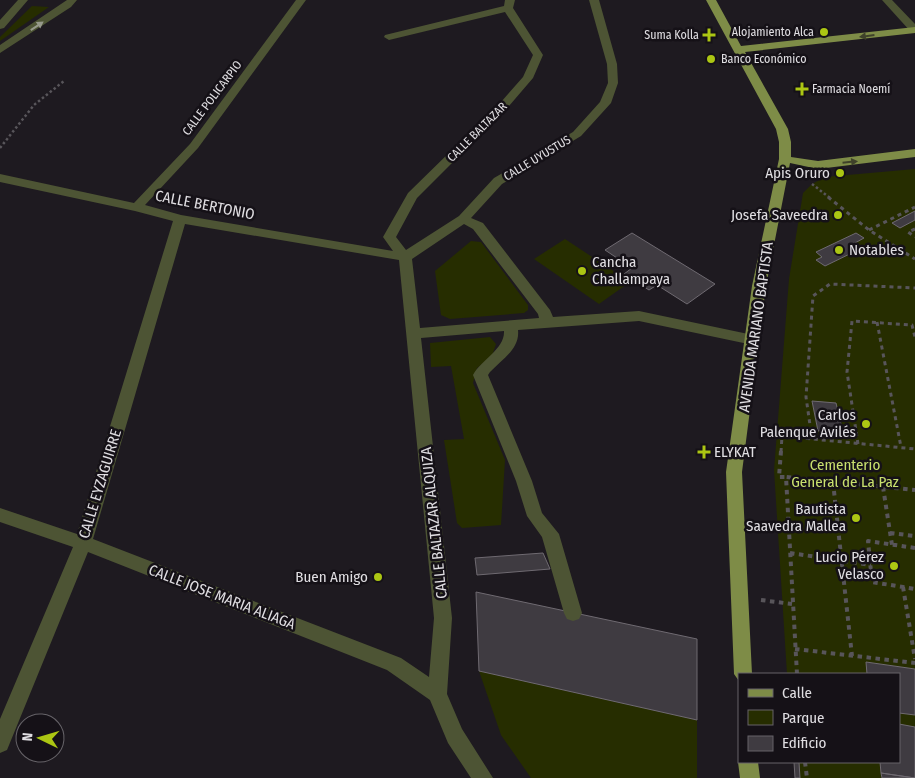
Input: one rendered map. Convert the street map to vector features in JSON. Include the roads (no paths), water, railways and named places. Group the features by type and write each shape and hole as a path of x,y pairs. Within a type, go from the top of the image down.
{"main road":[{"name":"AVENIDA MARIANO BAPTISTA","path":"711,0 782,129 785,142 785,159 759,286 734,472 743,673"},
{"path":"738,49 762,48 915,30"},
{"path":"785,159 818,165 915,153"},
{"path":"748,763 750,778"}],"street":[{"path":"0,26 23,0"},
{"path":"0,50 68,5 72,0"},
{"name":"CALLE POLICARPIO","path":"137,207 194,146 301,0"},
{"name":"CALLE UYUSTUS","path":"405,257 463,219 498,181 577,134 605,103 613,83 612,64 594,0"},
{"path":"887,0 915,30"},
{"path":"389,37 509,4"},
{"name":"CALLE BALTAZAR","path":"405,257 389,237 412,196 505,104 528,78 535,66 538,55 509,4"},
{"name":"CALLE BERTONIO","path":"0,178 137,207 180,219 405,257"},
{"name":"CALLE EYZAGUIRRE","path":"0,742 83,543 180,219"},
{"path":"463,219 478,226 545,313 547,322"},
{"name":"CALLE BALTAZAR ALQUIZA","path":"405,257 443,618 437,694 454,736 482,778"},
{"path":"414,334 639,316 753,340"},
{"path":"511,325 513,336 508,346 484,368 480,375 524,481 535,516 550,534 573,613"},
{"name":"CALLE JOSE MARIA ALIAGA","path":"0,515 83,543 394,664 437,694"}],"place":[{"name":"Alojamiento Alca","path":"824,32"},
{"name":"Suma Kolla","path":"709,35"},
{"name":"Banco Económico","path":"711,59"},
{"name":"Farmacia Noemí","path":"802,89"},
{"name":"Apis Oruro","path":"840,173"},
{"name":"Josefa Saveedra","path":"838,215"},
{"name":"Notables","path":"839,250"},
{"name":"Cancha Challampaya","path":"582,271"},
{"name":"Carlos Palenque Avilés","path":"866,424"},
{"name":"ELYKAT","path":"704,452"},
{"name":"Bautista Saavedra Mallea","path":"856,518"},
{"name":"Lucio Pérez Velasco","path":"894,566"},
{"name":"Buen Amigo","path":"378,577"}],"park label":[{"name":"Cementerio General de La Paz","path":"845,474"}]}
